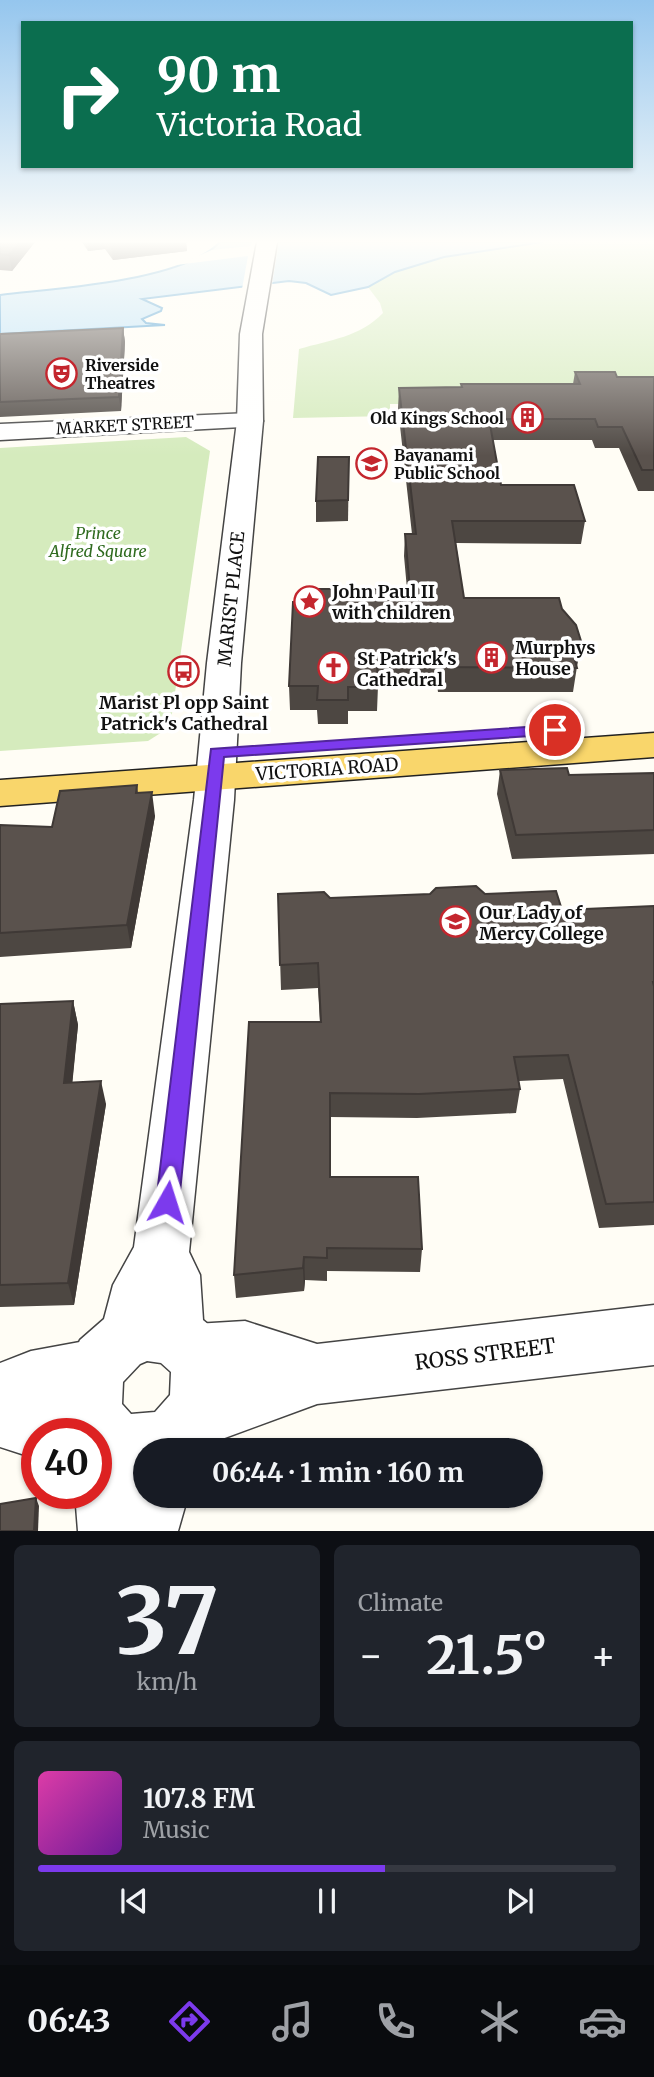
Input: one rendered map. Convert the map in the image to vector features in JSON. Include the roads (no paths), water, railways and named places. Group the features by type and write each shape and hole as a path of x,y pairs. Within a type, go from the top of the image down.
{"main road":[{"name":"VICTORIA ROAD","path":"0,793 216,765 654,724"},
{"name":"VICTORIA ROAD","path":"0,771 216,765 654,746"}],"street":[{"name":"MARIST PLACE","path":"132,1374 172,1275 161,1255 216,765 250,421 251,334 255,313"},
{"name":"MARKET STREET","path":"0,432 250,421"},
{"name":"ROSS STREET","path":"317,1374 654,1335"},
{"path":"0,1416 28,1425 132,1374 245,1351 317,1374"},
{"path":"132,1374 114,1439 133,1446"},
{"path":"111,1531 132,1374"},
{"path":"0,1394 31,1382 132,1374 202,1374 201,1397 177,1438"},
{"path":"196,1438 317,1374"},
{"path":"145,1531 152,1508"}],"water":[{"path":"0,313 155,313 142,319 146,323 165,325 0,334"}],"place":[{"name":"Riverside Theatres","path":"62,374"},
{"name":"Old Kings School","path":"527,418"},
{"name":"Bayanami Public School","path":"371,464"},
{"name":"John Paul II with children","path":"309,601"},
{"name":"Murphys House","path":"492,657"},
{"name":"St Patrick's Cathedral","path":"334,668"},
{"name":"Marist Pl opp Saint Patrick's Cathedral","path":"184,672"},
{"name":"Our Lady of Mercy College","path":"456,922"}],"park label":[{"name":"Prince Alfred Square","path":"98,542"}]}
